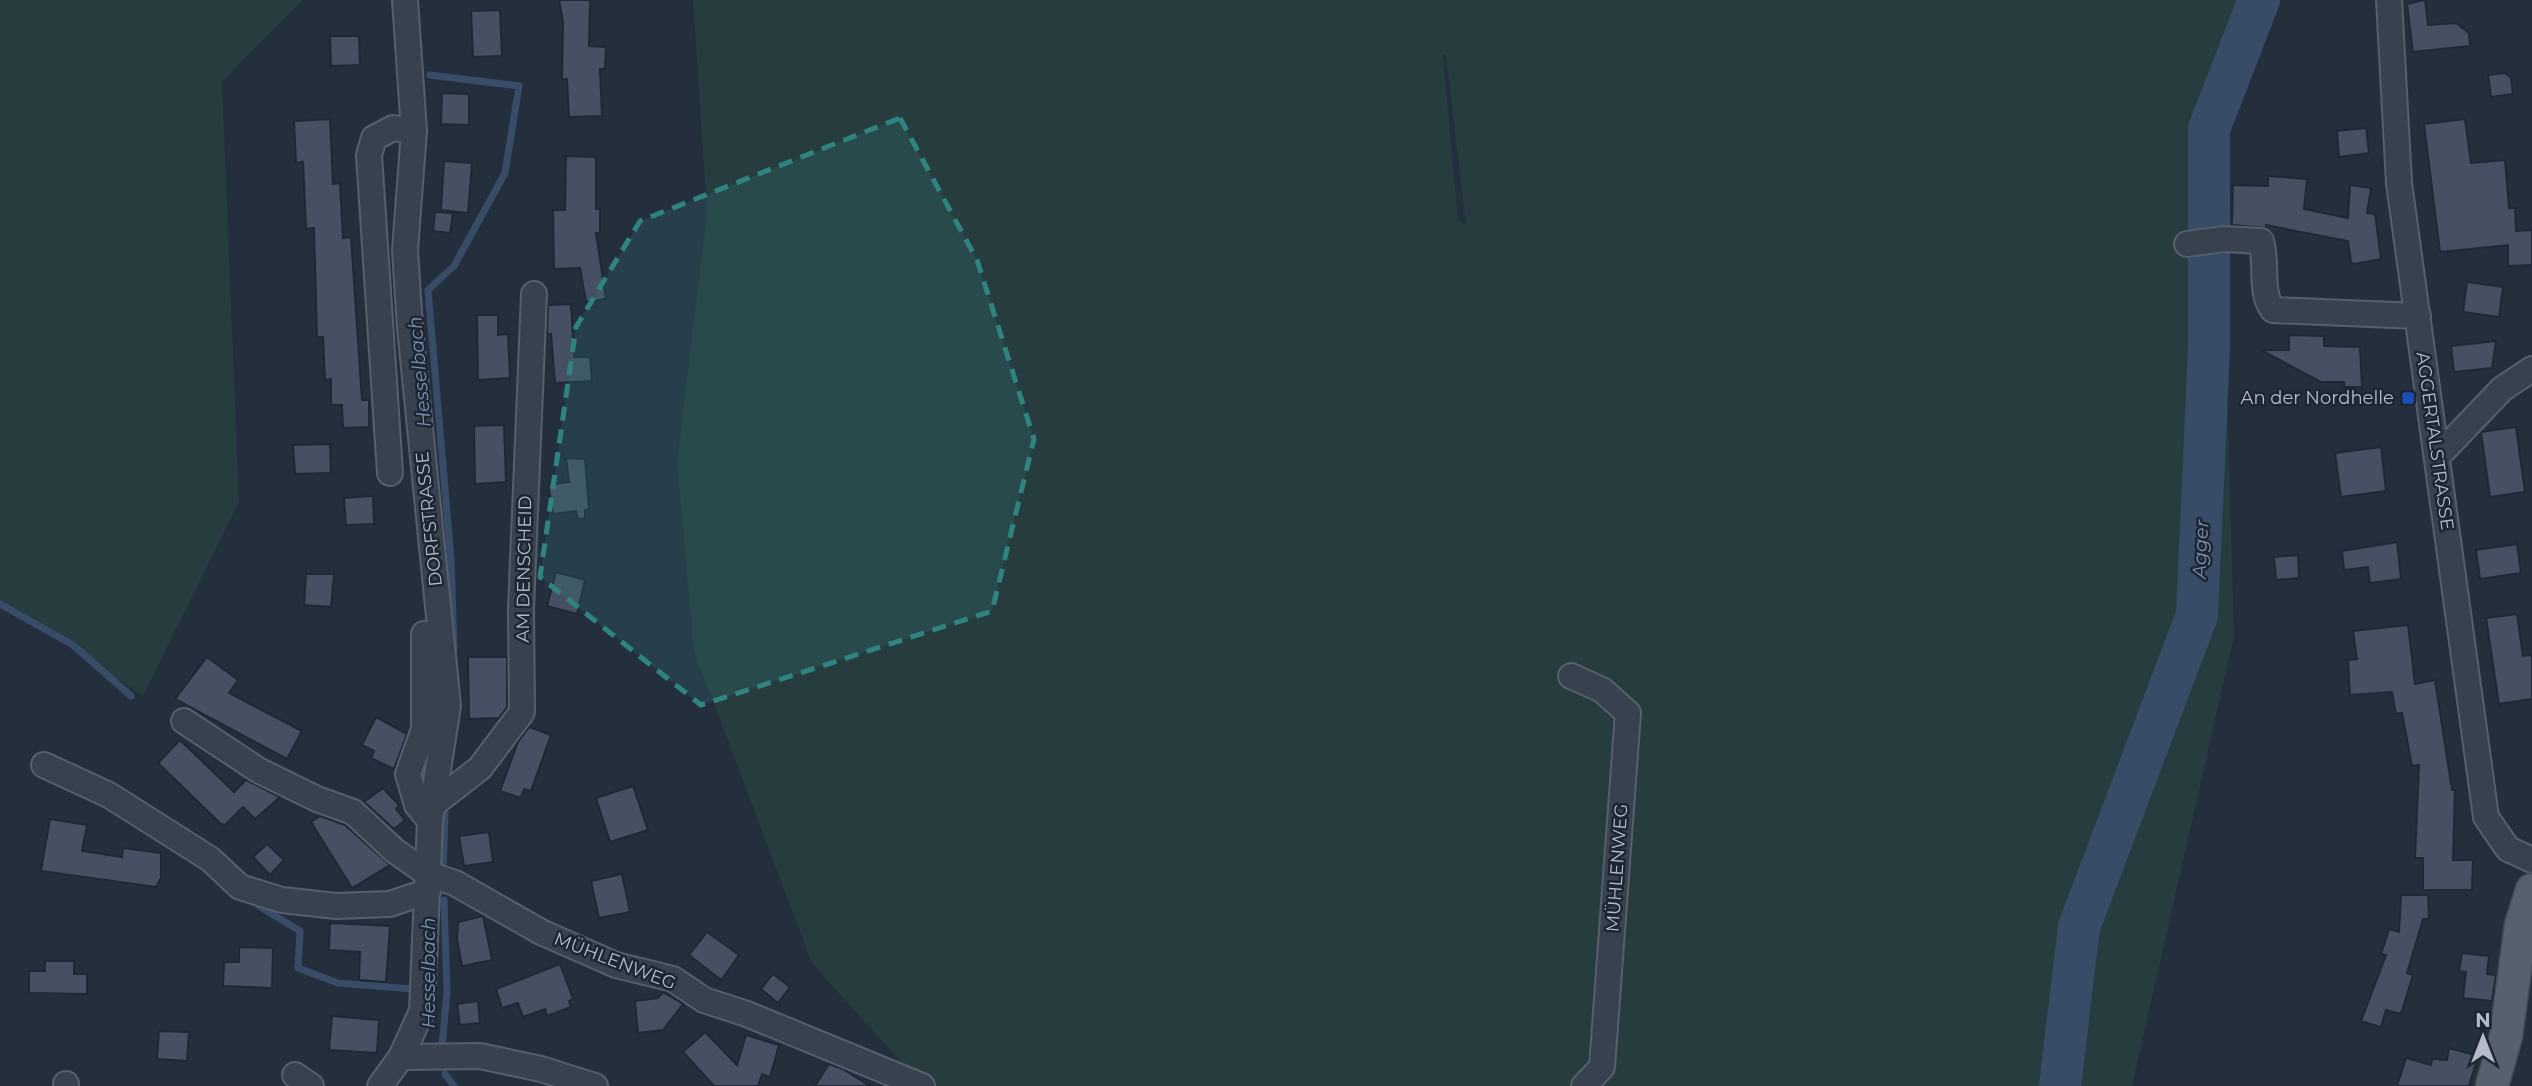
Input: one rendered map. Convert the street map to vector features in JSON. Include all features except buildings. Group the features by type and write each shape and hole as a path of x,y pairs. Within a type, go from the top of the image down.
{"main road":[{"path":"2492,1086 2506,1037 2515,987 2521,925 2532,890"}],"street":[{"name":"DORFSTRASSE","path":"380,1086 401,1057 422,1011 430,814 446,732 448,706 410,328 405,250 414,131 405,0"},
{"name":"AGGERTALSTRASSE","path":"2389,0 2399,183 2486,817 2508,849 2532,860"},
{"name":"DORFSTRASSE","path":"390,473 369,155 374,138 393,128 414,131"},
{"path":"2187,244 2224,239 2261,241 2266,257 2266,300 2273,310 2418,316"},
{"name":"AM DENSCHEID","path":"430,814 480,768 523,712 522,596 534,294"},
{"path":"2438,456 2502,389 2532,369"},
{"path":"424,634 424,729 408,774 417,805 430,814"},
{"name":"MÜHLENWEG","path":"1571,676 1602,690 1628,713 1601,1067 1584,1086"},
{"path":"44,765 120,802 210,859 240,887 282,900 337,906 390,904 428,883 354,812 317,799 258,770 184,720"},
{"name":"MÜHLENWEG","path":"428,883 455,883 541,932 616,965 673,979 704,1000 747,1013 922,1086"},
{"path":"401,1057 480,1056 595,1086"}],"highlighted area":[{"path":"900,118 977,260 1034,439 992,611 701,705 540,577 576,327 640,221"}],"green space":[{"path":"0,0 303,0 222,82 239,502 143,696 0,600"},
{"path":"693,0 2254,0 2220,140 2234,636 2132,1086 1591,1086 1598,1066 1578,1086 933,1086 918,1081 812,963 694,651 677,462 707,212","holes":["1443,55 1446,55 1466,225 1458,219"]}],"waterway":[{"name":"Agger","path":"2060,1086 2079,927 2197,615 2209,349 2209,129 2259,0"},
{"name":"Hesselbach","path":"430,75 519,86 505,173 454,266 428,290 451,560 454,650"},
{"path":"0,604 73,645 131,696"},
{"name":"Hesselbach","path":"443,870 445,813"},
{"name":"Hesselbach","path":"442,1045 447,993 444,900"},
{"path":"259,906 300,931 298,968 338,983 413,989"},
{"name":"Hesselbach","path":"445,1074 454,1086"}],"place":[{"name":"An der Nordhelle","path":"2408,398"}]}
